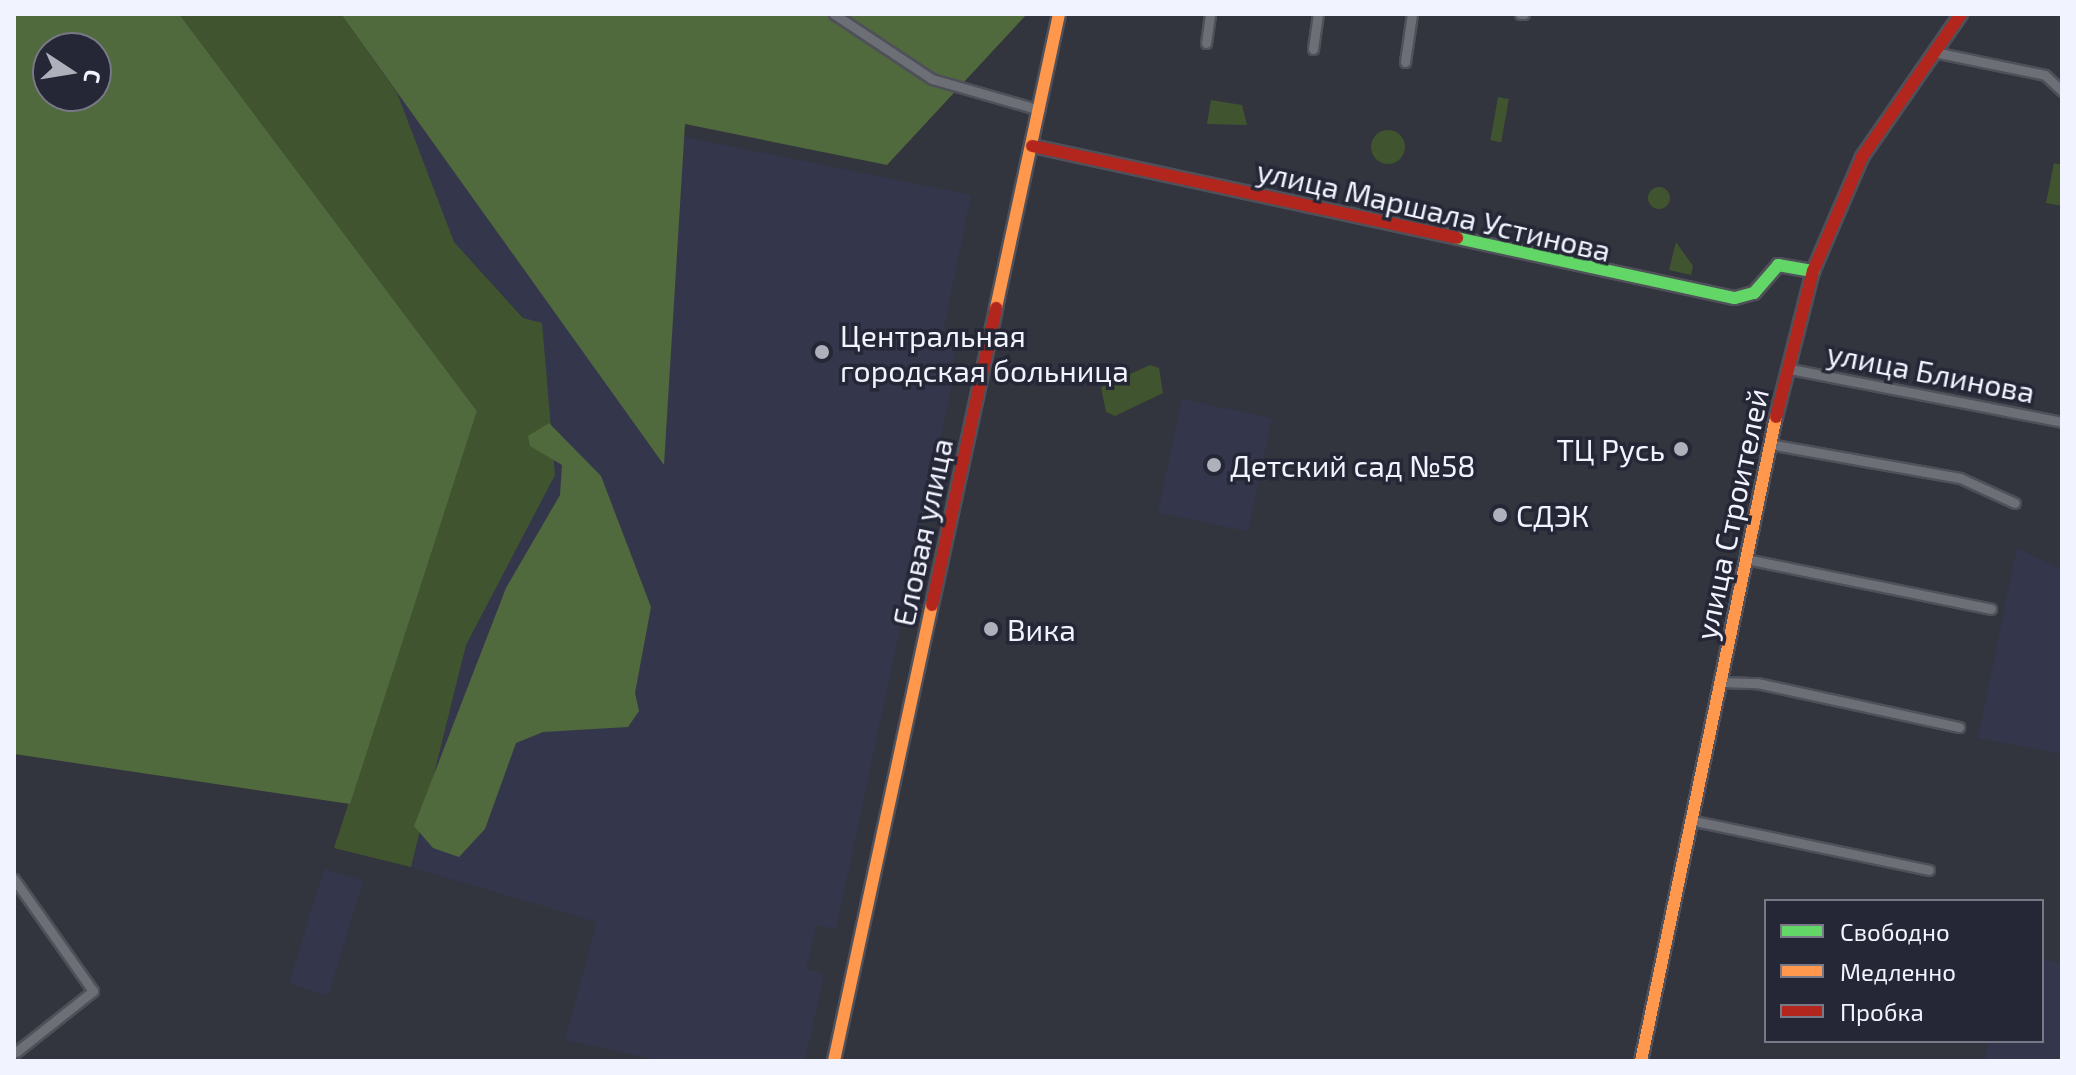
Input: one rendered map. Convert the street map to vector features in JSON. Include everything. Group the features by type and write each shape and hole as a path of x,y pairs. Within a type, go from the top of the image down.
{"main road":[{"name":"Еловая улица","path":"834,1061 1059,14"},
{"name":"улица Строителей","path":"1641,1061 1769,444 1813,271 1862,157 1961,14"},
{"name":"улица Маршала Устинова","path":"1032,146 1735,298 1754,293 1778,265 1813,271"}],"street":[{"path":"834,14 932,79 1040,110"},
{"path":"1206,43 1210,14"},
{"path":"1313,49 1318,14"},
{"path":"1405,62 1412,14"},
{"path":"1934,52 2045,75 2062,91"},
{"name":"улица Блинова","path":"1790,369 2062,422"},
{"path":"1769,444 1960,478 2015,503"},
{"path":"1746,559 1991,609"},
{"path":"1722,682 1757,683 1959,727"},
{"path":"1690,820 1929,870"},
{"path":"14,879 93,991 15,1054"}],"shaded area":[{"path":"410,81 971,195 941,342 955,345 952,384 836,929 816,925 806,969 824,974 805,1061 663,1061 565,1040 597,922 411,867 466,645 555,475 524,318 454,242 395,95"},
{"name":"Детский сад №58","path":"1182,399 1272,418 1248,532 1158,512"},
{"path":"2017,548 2062,570 2062,754 1978,738"},
{"path":"324,869 363,881 328,996 289,984"},
{"path":"2044,959 2062,963 2062,1061 1985,1061 1989,1043 2044,1043"}],"green space":[{"path":"14,14 179,14 477,411 350,804 14,754"},
{"path":"179,14 341,14 397,93 454,242 523,318 542,323 555,475 466,645 411,867 334,848 477,411"},
{"path":"341,14 1027,14 887,165 685,124 664,465"},
{"path":"1498,97 1509,99 1501,142 1490,140"},
{"path":"1211,100 1242,105 1247,125 1207,124"},
{"path":"1388,130 1400,135 1405,147 1400,159 1388,164 1376,159 1371,147 1376,135"},
{"path":"2054,163 2062,165 2062,206 2046,203"},
{"path":"1659,187 1667,190 1670,198 1667,206 1659,209 1651,206 1648,198 1651,190"},
{"path":"1676,242 1693,266 1691,275 1669,270"},
{"path":"1150,365 1159,368 1163,393 1115,416 1106,412 1101,387"},
{"path":"549,423 601,476 651,607 635,693 639,711 628,727 543,732 516,743 485,829 459,857 433,848 414,826 506,588 560,495 562,465 530,446 528,436"}],"traffic: fast":[{"path":"1457,238 1735,298 1754,293 1778,265 1813,271"}],"traffic: slow":[{"path":"996,308 1059,14"},
{"path":"1641,1061 1776,417"},
{"path":"834,1061 932,605"}],"traffic: jam":[{"path":"1776,417 1813,271 1862,157 1961,14"},
{"path":"1032,146 1457,238"},
{"path":"932,605 996,308"}],"place":[{"name":"Центральная городская больница","path":"822,352"},
{"name":"ТЦ Русь","path":"1681,449"},
{"name":"Детский сад №58","path":"1214,465"},
{"name":"СДЭК","path":"1500,515"},
{"name":"Вика","path":"991,629"}]}
